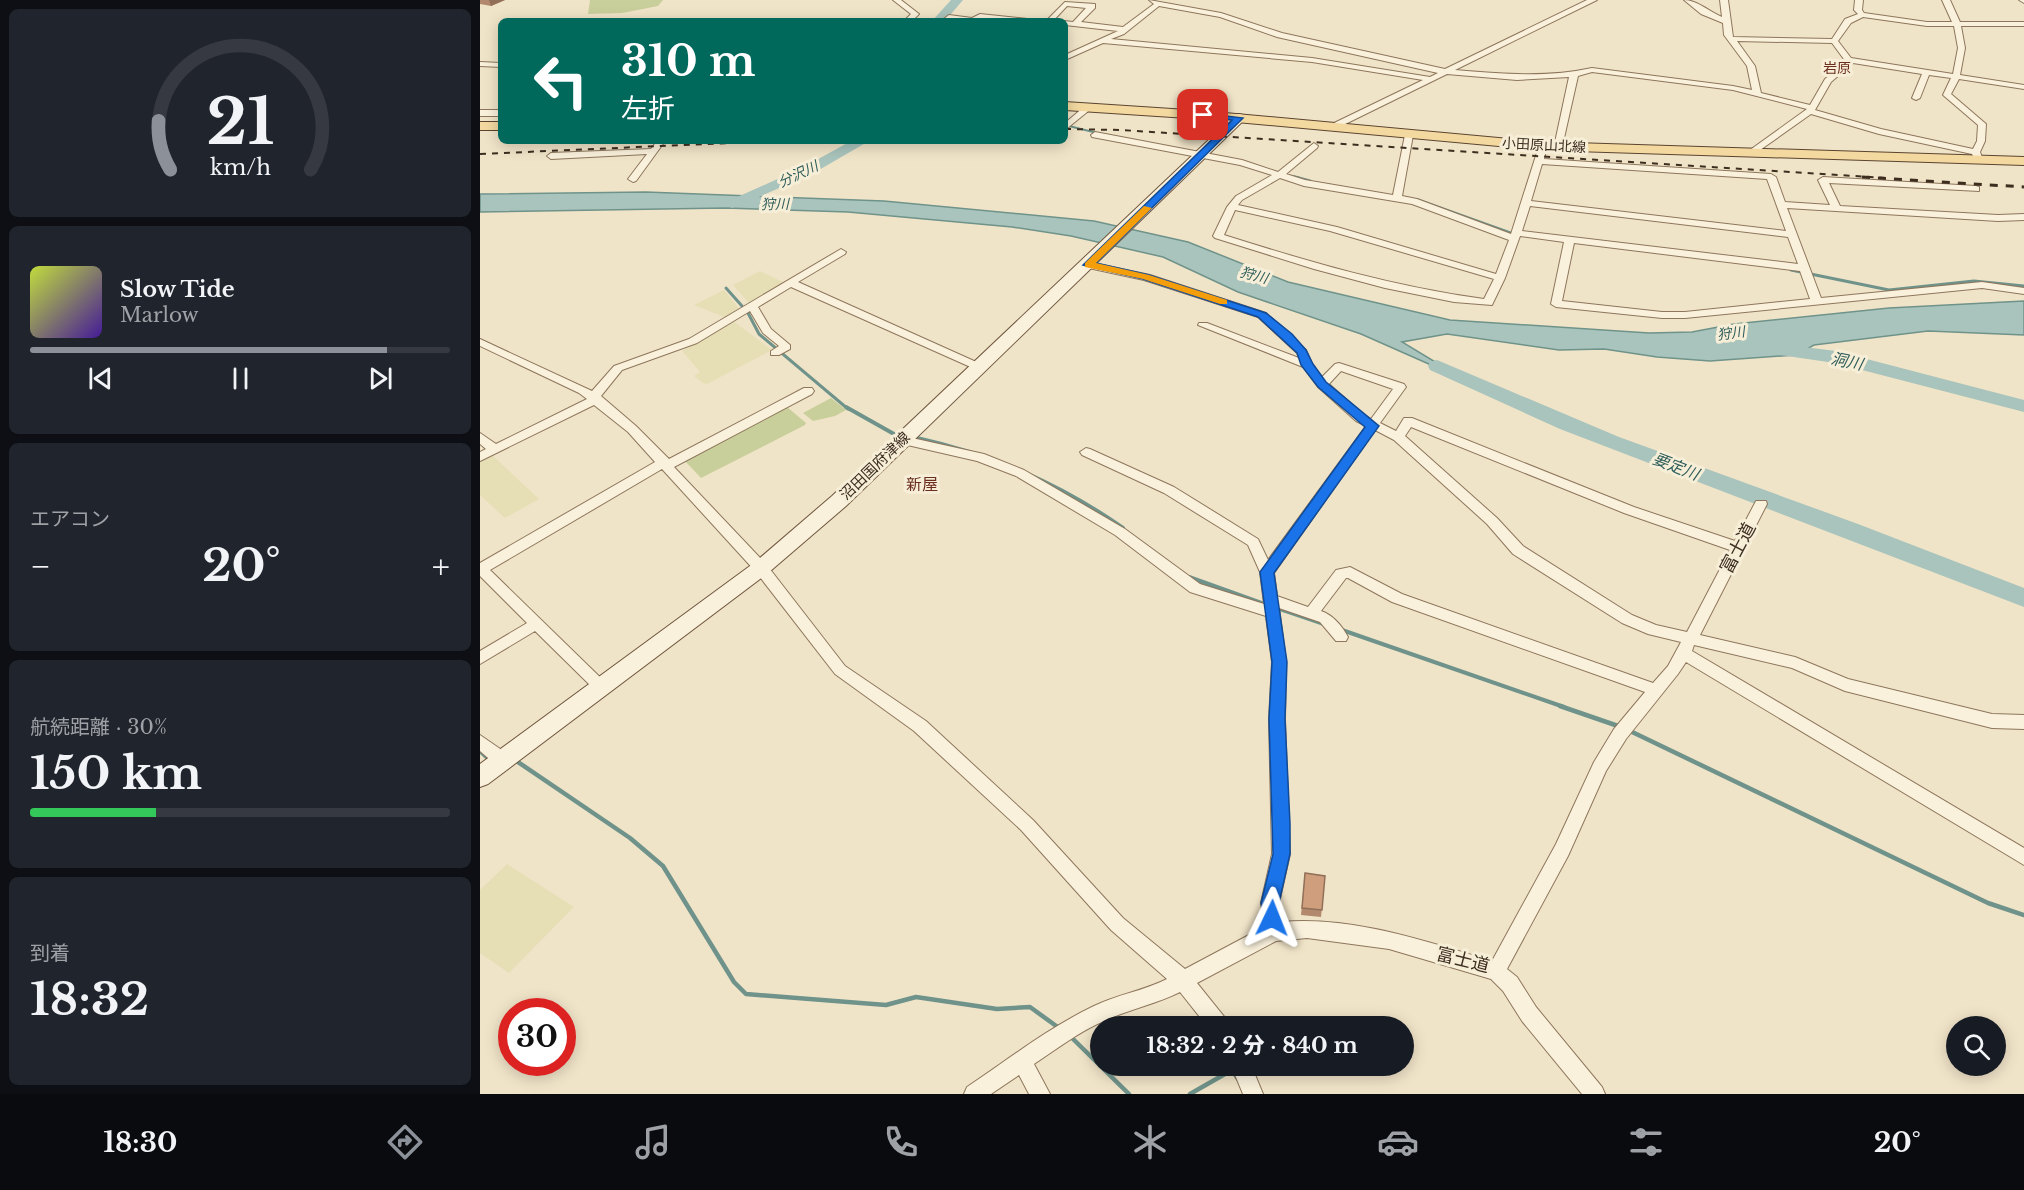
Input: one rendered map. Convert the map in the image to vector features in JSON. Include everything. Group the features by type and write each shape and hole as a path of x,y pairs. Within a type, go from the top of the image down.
{"main road":[{"name":"小田原山北線","path":"1068,106 1239,118 1558,147 1978,156 2024,161"},
{"name":"沼田国府津線","path":"480,777 761,568 839,501 1239,118"},
{"path":"480,126 498,126"}],"street":[{"path":"897,0 915,14 911,18"},
{"path":"1185,7 1197,0"},
{"path":"1333,128 1593,0"},
{"path":"1688,0 1704,12 1725,21"},
{"path":"1724,0 1725,21 1731,39 1751,66 1757,93"},
{"path":"1859,0 1858,10 1862,15"},
{"path":"1068,57 1125,29 1155,2 1234,18 1280,35 1446,72 1517,78 1574,74 1592,70 1757,93 1879,131 1978,156 1982,124 1947,95 1959,76 1959,24 1946,0"},
{"path":"1052,18 1065,4 1092,6 1075,24"},
{"path":"1834,41 1848,21 1862,15 1927,24 2024,24"},
{"path":"976,18 980,16 1005,18"},
{"path":"1068,23 1125,29"},
{"path":"1731,39 1834,41"},
{"path":"1104,41 1312,60 1430,79"},
{"path":"1753,152 1811,109 1818,93 1850,62 1834,41"},
{"path":"1848,60 2024,87"},
{"path":"480,64 498,66"},
{"path":"1916,98 1927,71"},
{"path":"1558,147 1574,74"},
{"path":"1068,125 1088,108"},
{"path":"480,112 498,113"},
{"path":"1095,135 1242,163 1304,183 1436,207 1515,236 1570,239 1803,268"},
{"path":"1397,199 1409,135"},
{"path":"633,178 660,144"},
{"path":"1314,146 1279,175 1239,198 1218,236 1317,267 1449,297 1488,303 1515,236 1543,146"},
{"path":"551,156 655,151"},
{"path":"1539,161 1771,177 1816,300"},
{"path":"1837,209 1823,180 1976,189"},
{"path":"1526,203 1790,234"},
{"path":"1781,205 1998,218 2024,217"},
{"path":"1232,207 1322,225 1500,278"},
{"path":"1570,239 1556,304 1662,315 1982,285 2024,291"},
{"path":"480,457 595,398 618,368 693,341 842,252"},
{"path":"1088,265 1146,277 1262,315 1288,336 1302,352 1307,365 1322,384 1360,418 1398,437 1492,521 1518,550 1627,619 1687,646 2024,857"},
{"path":"791,283 979,368"},
{"path":"752,306 766,331 786,347 779,351"},
{"path":"1203,325 1307,365"},
{"path":"480,342 595,398 632,429 761,568 840,670 920,726 958,760 1027,825 1117,924 1184,981 1211,1016"},
{"path":"1267,572 1400,387 1338,366 1322,384"},
{"path":"601,687 480,568 666,464 808,391"},
{"path":"1398,437 1408,421 1610,503 1738,547"},
{"path":"480,438 494,449"},
{"path":"903,440 980,457 1020,473 1120,532 1196,588 1326,618 1341,637"},
{"path":"1086,452 1169,490 1253,542 1261,555 1267,572 1279,662 1277,719 1282,824 1281,854 1270,903 1274,932"},
{"name":"富士道","path":"974,1094 1072,1027 1104,1011 1155,995 1274,932 1307,929 1389,940 1496,971 1562,850 1600,767 1620,734 1656,690 1687,646 1761,504"},
{"path":"1311,613 1341,574 1350,572 1397,598 1656,690"},
{"path":"480,658 536,624"},
{"path":"1687,646 1795,663 1845,685 1906,701 1992,720 2024,722"},
{"path":"480,742 503,760"},
{"path":"1496,971 1510,984 1528,1014 1594,1094"},
{"path":"1021,1060 1040,1094"},
{"path":"1246,1076 1253,1094"}],"shaded area":[{"path":"760,271 785,283 750,304 733,285"},
{"path":"724,290 740,310 727,318 694,305"},
{"path":"733,321 772,350 707,384 703,383 694,376 700,372 682,351"},
{"path":"491,454 539,499 505,518 480,495 480,460"},
{"path":"507,864 574,907 509,973 480,953 480,890"}],"green space":[{"path":"590,0 663,0 658,6 622,13 588,14"},
{"path":"831,398 846,410 835,416 813,421 803,413"},
{"path":"786,406 806,423 805,425 701,478 684,460"}],"water":[{"name":"狩川","path":"646,192 884,201 1094,221 1188,242 1288,282 1450,320 1649,333 1692,332 1734,324 1889,308 2024,301 2024,335 1928,331 1814,345 1796,355 1710,361 1657,357 1604,349 1559,350 1447,334 1402,342 1465,380 1361,334 1238,292 1163,257 1071,236 1012,227 848,212 725,208 480,212 480,194"}],"building":[{"path":"1305,873 1325,876 1322,910 1302,908"}],"waterway":[{"name":"分沢川","path":"941,18 957,0"},
{"path":"1068,126 1097,133"},
{"name":"分沢川","path":"732,203 807,171 856,144"},
{"path":"1292,176 1300,178"},
{"path":"1295,177 1310,181"},
{"path":"1418,200 1516,235"},
{"path":"1791,270 1889,290 1974,281 2024,286"},
{"path":"726,288 742,306"},
{"path":"748,313 759,334 848,409"},
{"name":"洞川","path":"1772,349 1836,357 2024,406"},
{"name":"要定川","path":"1437,366 1567,425 1850,530 2024,598"},
{"path":"846,407 894,434"},
{"path":"917,438 972,453 1024,472 1074,497 1123,528"},
{"path":"1189,577 1267,605"},
{"path":"1277,608 1324,624"},
{"path":"1342,630 1564,707"},
{"path":"1560,706 1621,727"},
{"path":"1628,730 1988,903 2024,915"},
{"path":"480,751 490,760"},
{"path":"515,760 630,838 663,866 734,982 746,994 886,1005 916,997 997,1009 1030,1007 1059,1028"},
{"path":"1070,1036 1129,1094"},
{"path":"1190,1094 1232,1070 1238,1079"}],"railway":[{"path":"1068,129 1121,130 1886,178"},
{"path":"480,154 706,144"},
{"path":"1862,177 2024,187"}],"slow traffic":[{"path":"1148,208 1088,265 1146,277 1223,302"}],"district":[{"name":"岩原","path":"1837,68"},
{"name":"新屋","path":"922,484"}],"route":[{"path":"1203,115 1239,118 1088,265 1146,277 1262,315 1288,336 1302,352 1307,365 1322,384 1372,426 1267,572 1279,662 1277,719 1282,824 1281,854 1270,903 1272,918"}]}
